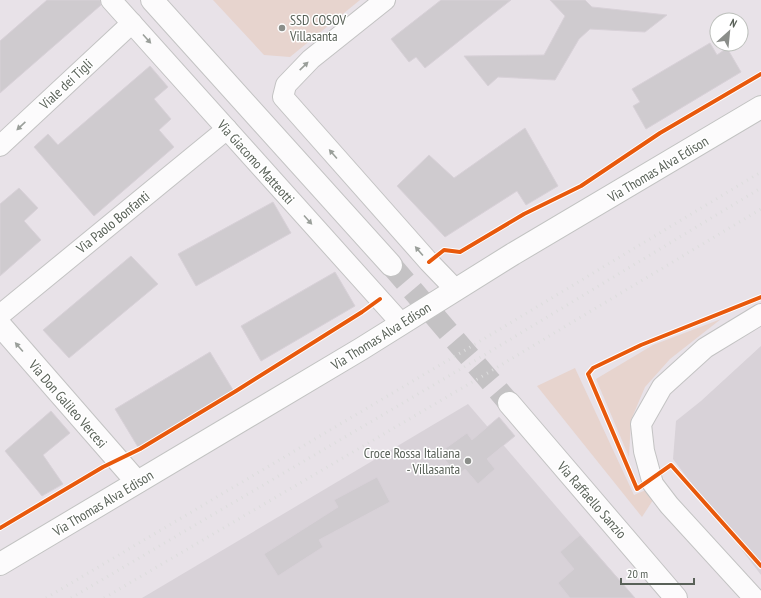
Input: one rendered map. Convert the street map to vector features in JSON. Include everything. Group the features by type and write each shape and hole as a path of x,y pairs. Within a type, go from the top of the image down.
{"main road":[{"path":"152,0 392,265"},
{"name":"Via Thomas Alva Edison","path":"0,564 361,349 513,254 761,107"},
{"name":"Via Don Galileo Vercesi","path":"0,325 137,482"},
{"name":"Via Raffaello Sanzio","path":"509,403 676,598"}],"street":[{"name":"Via Giacomo Matteotti","path":"111,0 401,323"},
{"path":"385,0 311,59 286,85 283,96 429,262 456,290"},
{"name":"Viale dei Tigli","path":"0,146 132,23"},
{"name":"Via Paolo Bonfanti","path":"0,315 227,129"},
{"path":"754,598 669,505 653,484 644,451 641,424 662,388 706,348 761,314"}],"shaded area":[{"name":"SSD COSOV Villasanta","path":"213,0 360,0 290,57 264,55"},
{"path":"721,319 670,359 645,387 631,420 629,457 596,379 653,345"},
{"path":"761,346 761,575 673,459 676,421 701,401"},
{"path":"575,368 634,495 646,490 653,500 642,517 537,386"},
{"path":"468,404 635,598 142,598"}],"building":[{"path":"47,0 100,0 101,5 0,93 0,41"},
{"path":"441,0 511,0 425,68 416,57 409,62 391,39"},
{"path":"550,0 585,0 592,7 667,15 645,32 590,29 579,39 555,80 498,77 488,86 464,56 544,55 565,16"},
{"path":"709,44 709,52 715,52 717,55 721,52 729,52 741,72 646,129 633,106 640,102 632,89"},
{"path":"150,66 168,87 154,99 171,119 159,130 174,147 94,216 34,147 48,134 58,145"},
{"path":"525,128 558,186 526,205 517,191 445,237 397,186 429,155 454,178"},
{"path":"19,188 38,208 24,221 41,240 0,276 0,204"},
{"path":"273,202 291,233 196,286 178,254"},
{"path":"131,256 158,284 69,358 43,330"},
{"path":"335,272 355,306 261,361 241,326"},
{"path":"210,352 233,390 138,447 115,409"},
{"path":"51,411 70,433 43,455 63,484 42,496 5,451"},
{"name":"Croce Rossa Italiana - Villasanta","path":"499,417 515,436 487,459 495,469 478,484 465,469 458,475 439,453 467,433 472,440"},
{"path":"377,477 390,502 319,540 323,547 278,576 264,554 338,507 334,500"},
{"path":"580,535 635,598 570,598 558,583 574,569 560,552"}],"tunnel":[{"path":"391,265 509,403"}],"railway":[{"path":"46,598 467,349 761,172"},
{"path":"71,598 476,360 761,188"},
{"path":"104,598 486,374 761,209"}],"cycle path":[{"path":"429,262 444,250 460,252 524,214 581,186 660,133 761,74"},
{"path":"761,297 641,345 593,368 588,374 637,489 671,465 761,566"},
{"path":"0,528 103,467 140,449 236,391 362,312 380,299"}],"place":[{"name":"SSD COSOV Villasanta","path":"282,28"},
{"name":"Croce Rossa Italiana - Villasanta","path":"468,461"}]}
